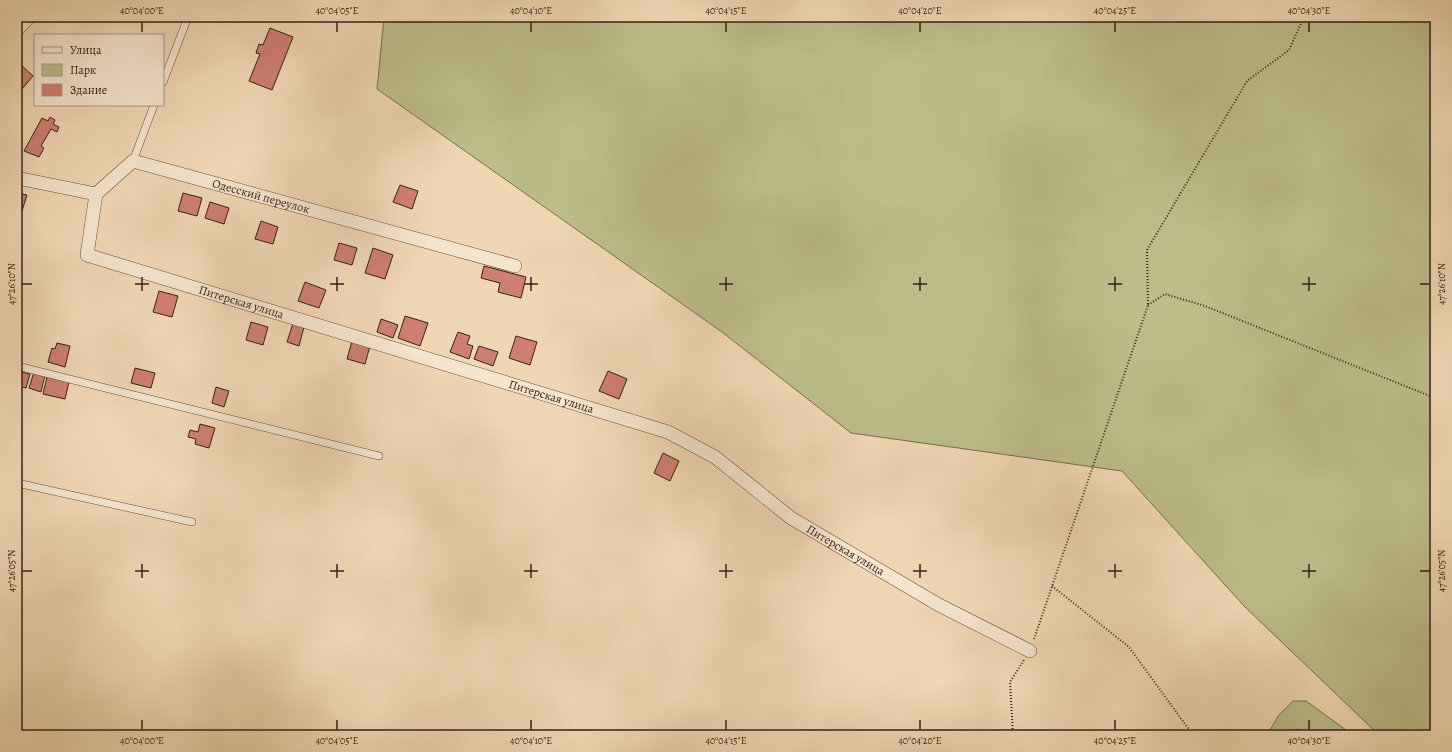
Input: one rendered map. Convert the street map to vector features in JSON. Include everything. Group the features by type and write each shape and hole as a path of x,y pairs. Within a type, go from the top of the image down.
{"street":[{"path":"17,178 96,194 133,161"},
{"name":"Одесский переулок","path":"133,161 515,266"},
{"name":"Питерская улица","path":"96,194 87,255 668,432 715,457 792,518 940,605 1030,651"}],"lane":[{"path":"17,34 33,17"},
{"path":"164,79 188,17"},
{"path":"133,161 154,106"},
{"path":"17,366 379,456"},
{"path":"17,483 192,522"}],"path":[{"path":"1013,735 1010,682 1030,651 1148,305 1147,250 1247,81 1289,50 1304,17"},
{"path":"1148,305 1165,294 1205,306 1435,398"},
{"path":"1052,586 1129,648 1193,735"}],"green space":[{"path":"384,17 1435,17 1435,735 1379,735 1245,607 1122,471 851,433 722,332 377,89"},
{"path":"1293,701 1306,701 1353,735 1316,735 1308,731 1296,729 1291,735 1267,735 1279,715"}],"building":[{"path":"270,28 293,37 272,90 249,81 260,54 256,53 259,44 263,45"},
{"path":"20,64 33,76 17,95 17,68"},
{"path":"50,117 55,120 53,124 59,127 57,132 51,129 41,146 44,148 39,157 24,151 42,118 48,121"},
{"path":"400,185 418,191 412,209 393,202"},
{"path":"17,193 27,195 22,211 17,210"},
{"path":"183,193 202,198 197,216 178,211"},
{"path":"210,202 229,208 224,224 205,218"},
{"path":"261,221 278,227 273,244 255,239"},
{"path":"339,243 357,248 352,265 334,260"},
{"path":"373,248 393,255 385,279 365,273"},
{"path":"484,266 526,277 521,298 498,292 500,283 481,278"},
{"path":"305,282 326,290 319,308 298,301"},
{"path":"159,291 178,296 172,317 153,312"},
{"path":"405,316 428,323 420,346 398,338"},
{"path":"381,319 398,325 393,338 377,332"},
{"path":"251,322 268,327 263,345 246,340"},
{"path":"293,323 304,327 299,346 287,342"},
{"path":"458,332 470,336 467,344 473,346 469,359 450,352"},
{"path":"516,336 537,342 530,365 509,358"},
{"path":"352,341 370,346 365,364 347,359"},
{"path":"57,343 70,346 65,367 48,362 52,348 55,349"},
{"path":"479,346 498,352 493,366 474,359"},
{"path":"135,368 155,373 151,388 131,383"},
{"path":"17,371 30,374 26,388 17,386"},
{"path":"608,371 627,379 619,399 599,391"},
{"path":"34,372 45,375 41,392 29,388"},
{"path":"47,377 69,382 65,399 43,394"},
{"path":"216,387 229,391 224,407 212,403"},
{"path":"200,424 215,428 209,448 195,444 196,439 188,437 190,430 198,432"},
{"path":"663,453 679,461 670,481 654,473"}]}
